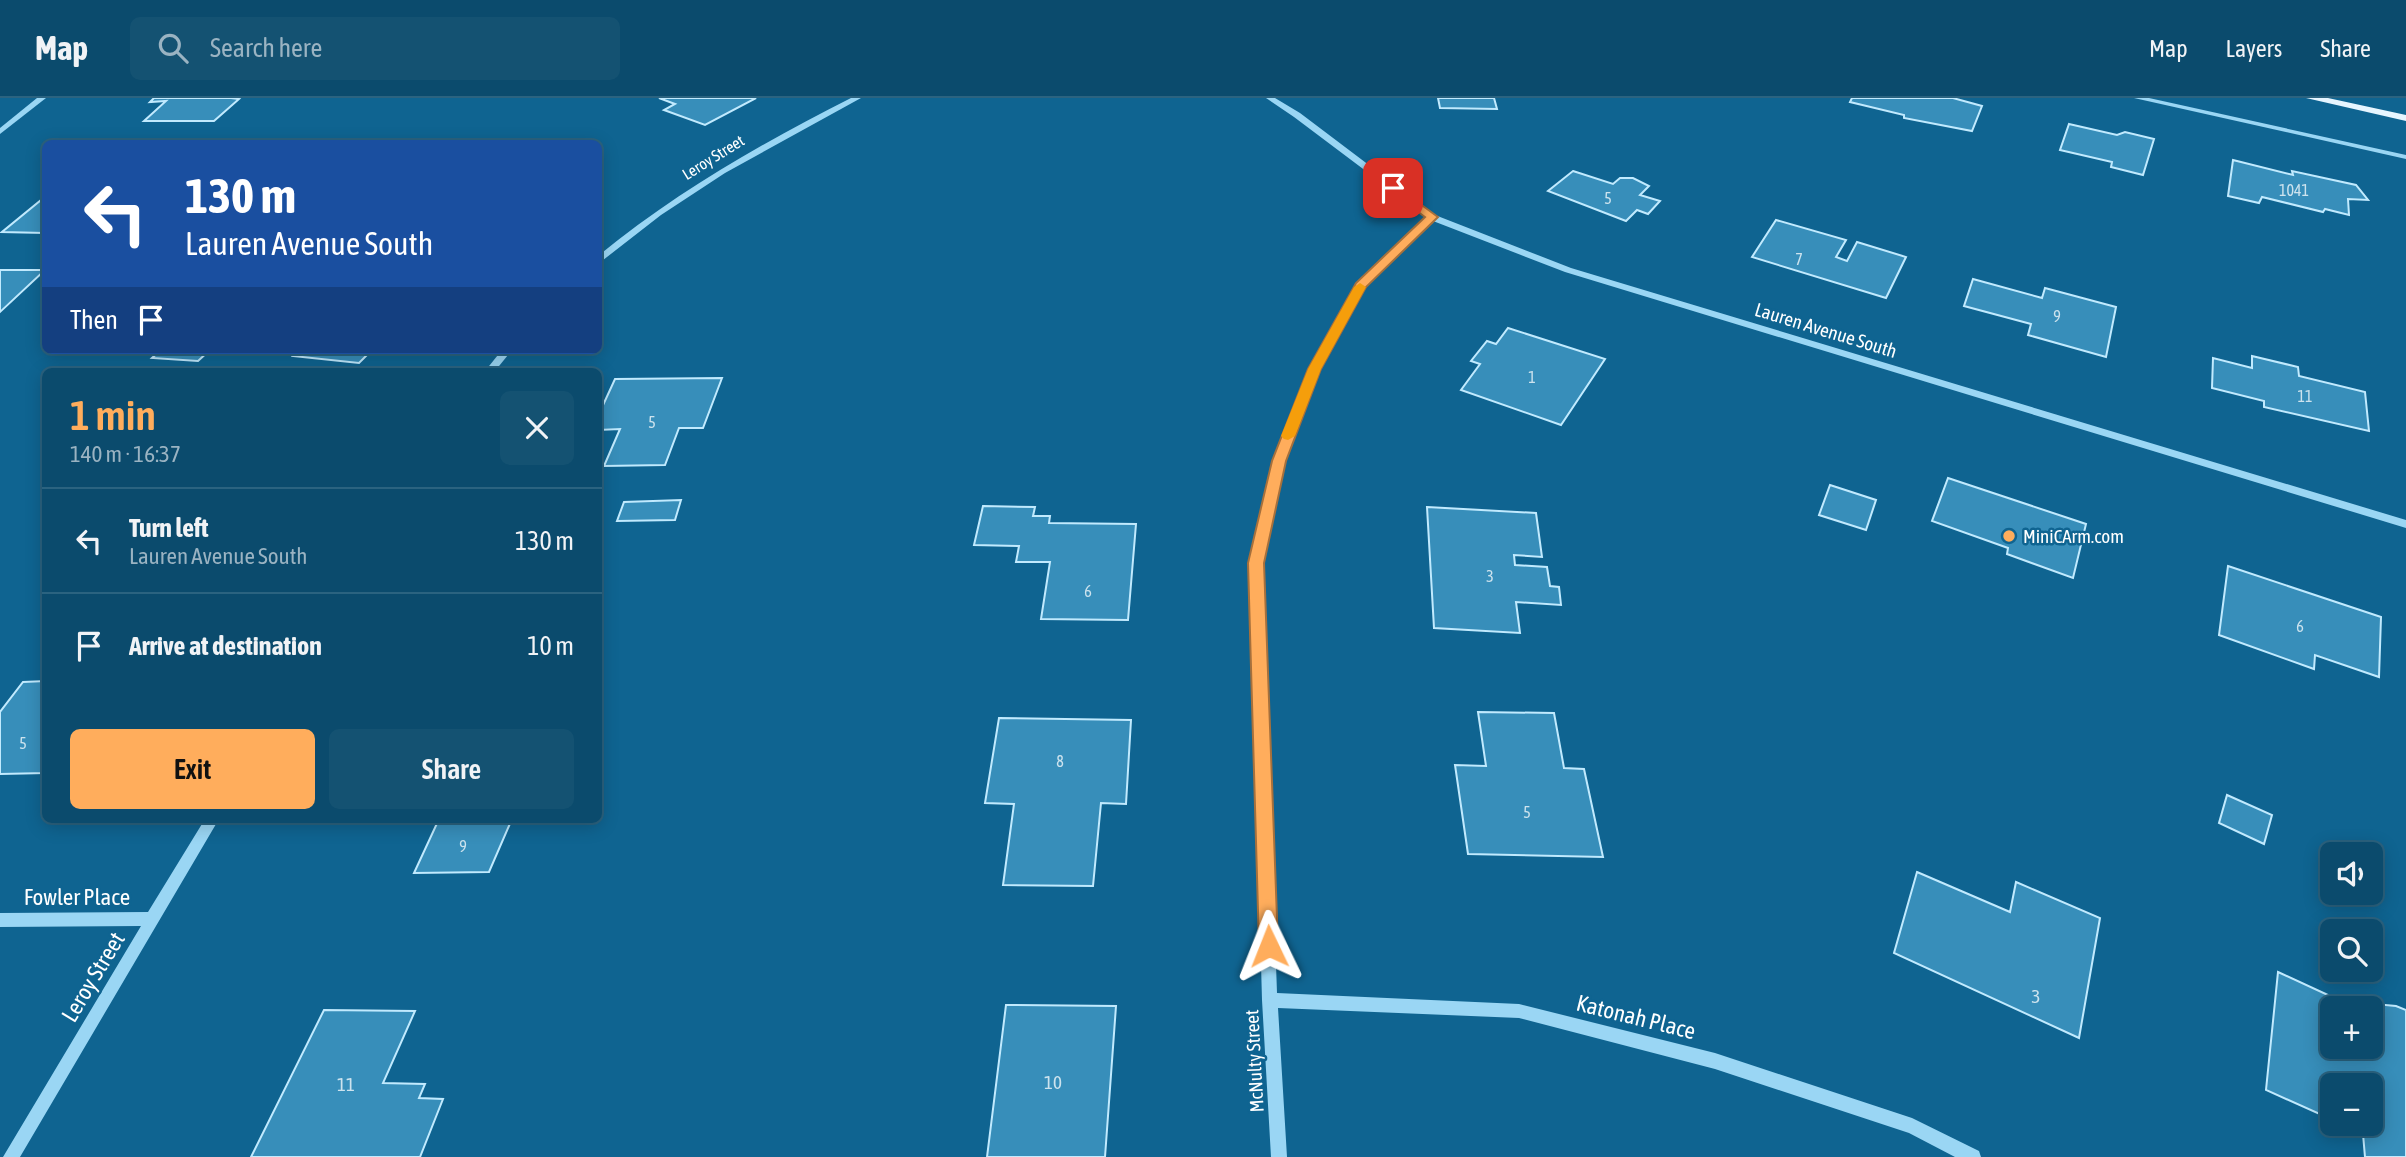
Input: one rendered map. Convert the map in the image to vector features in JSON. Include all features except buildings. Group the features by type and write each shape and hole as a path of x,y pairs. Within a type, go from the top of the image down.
{"main road":[{"path":"2312,98 2406,118"}],"street":[{"path":"0,132 42,98"},
{"name":"Leroy Street","path":"602,258 677,200 749,155 857,98"},
{"name":"Lauren Avenue South","path":"1270,98 1297,114 1432,217 1568,270 2406,524"},
{"path":"2138,98 2406,157"},
{"name":"McNulty Street","path":"1279,1157 1270,1000 1256,563 1279,461 1314,369 1360,285 1432,217"},
{"path":"492,368 504,354"},
{"name":"Leroy Street","path":"11,1157 210,823"},
{"name":"Fowler Place","path":"0,920 154,919"},
{"name":"Katonah Place","path":"1270,1000 1519,1011 1728,1066 1912,1126 1973,1157"}],"slow traffic":[{"path":"1288,436 1314,369 1360,287"}],"place":[{"name":"MiniCArm.com","path":"2009,536"}],"route":[{"path":"1269,946 1256,563 1279,461 1314,369 1360,285 1432,217 1393,188"}]}
